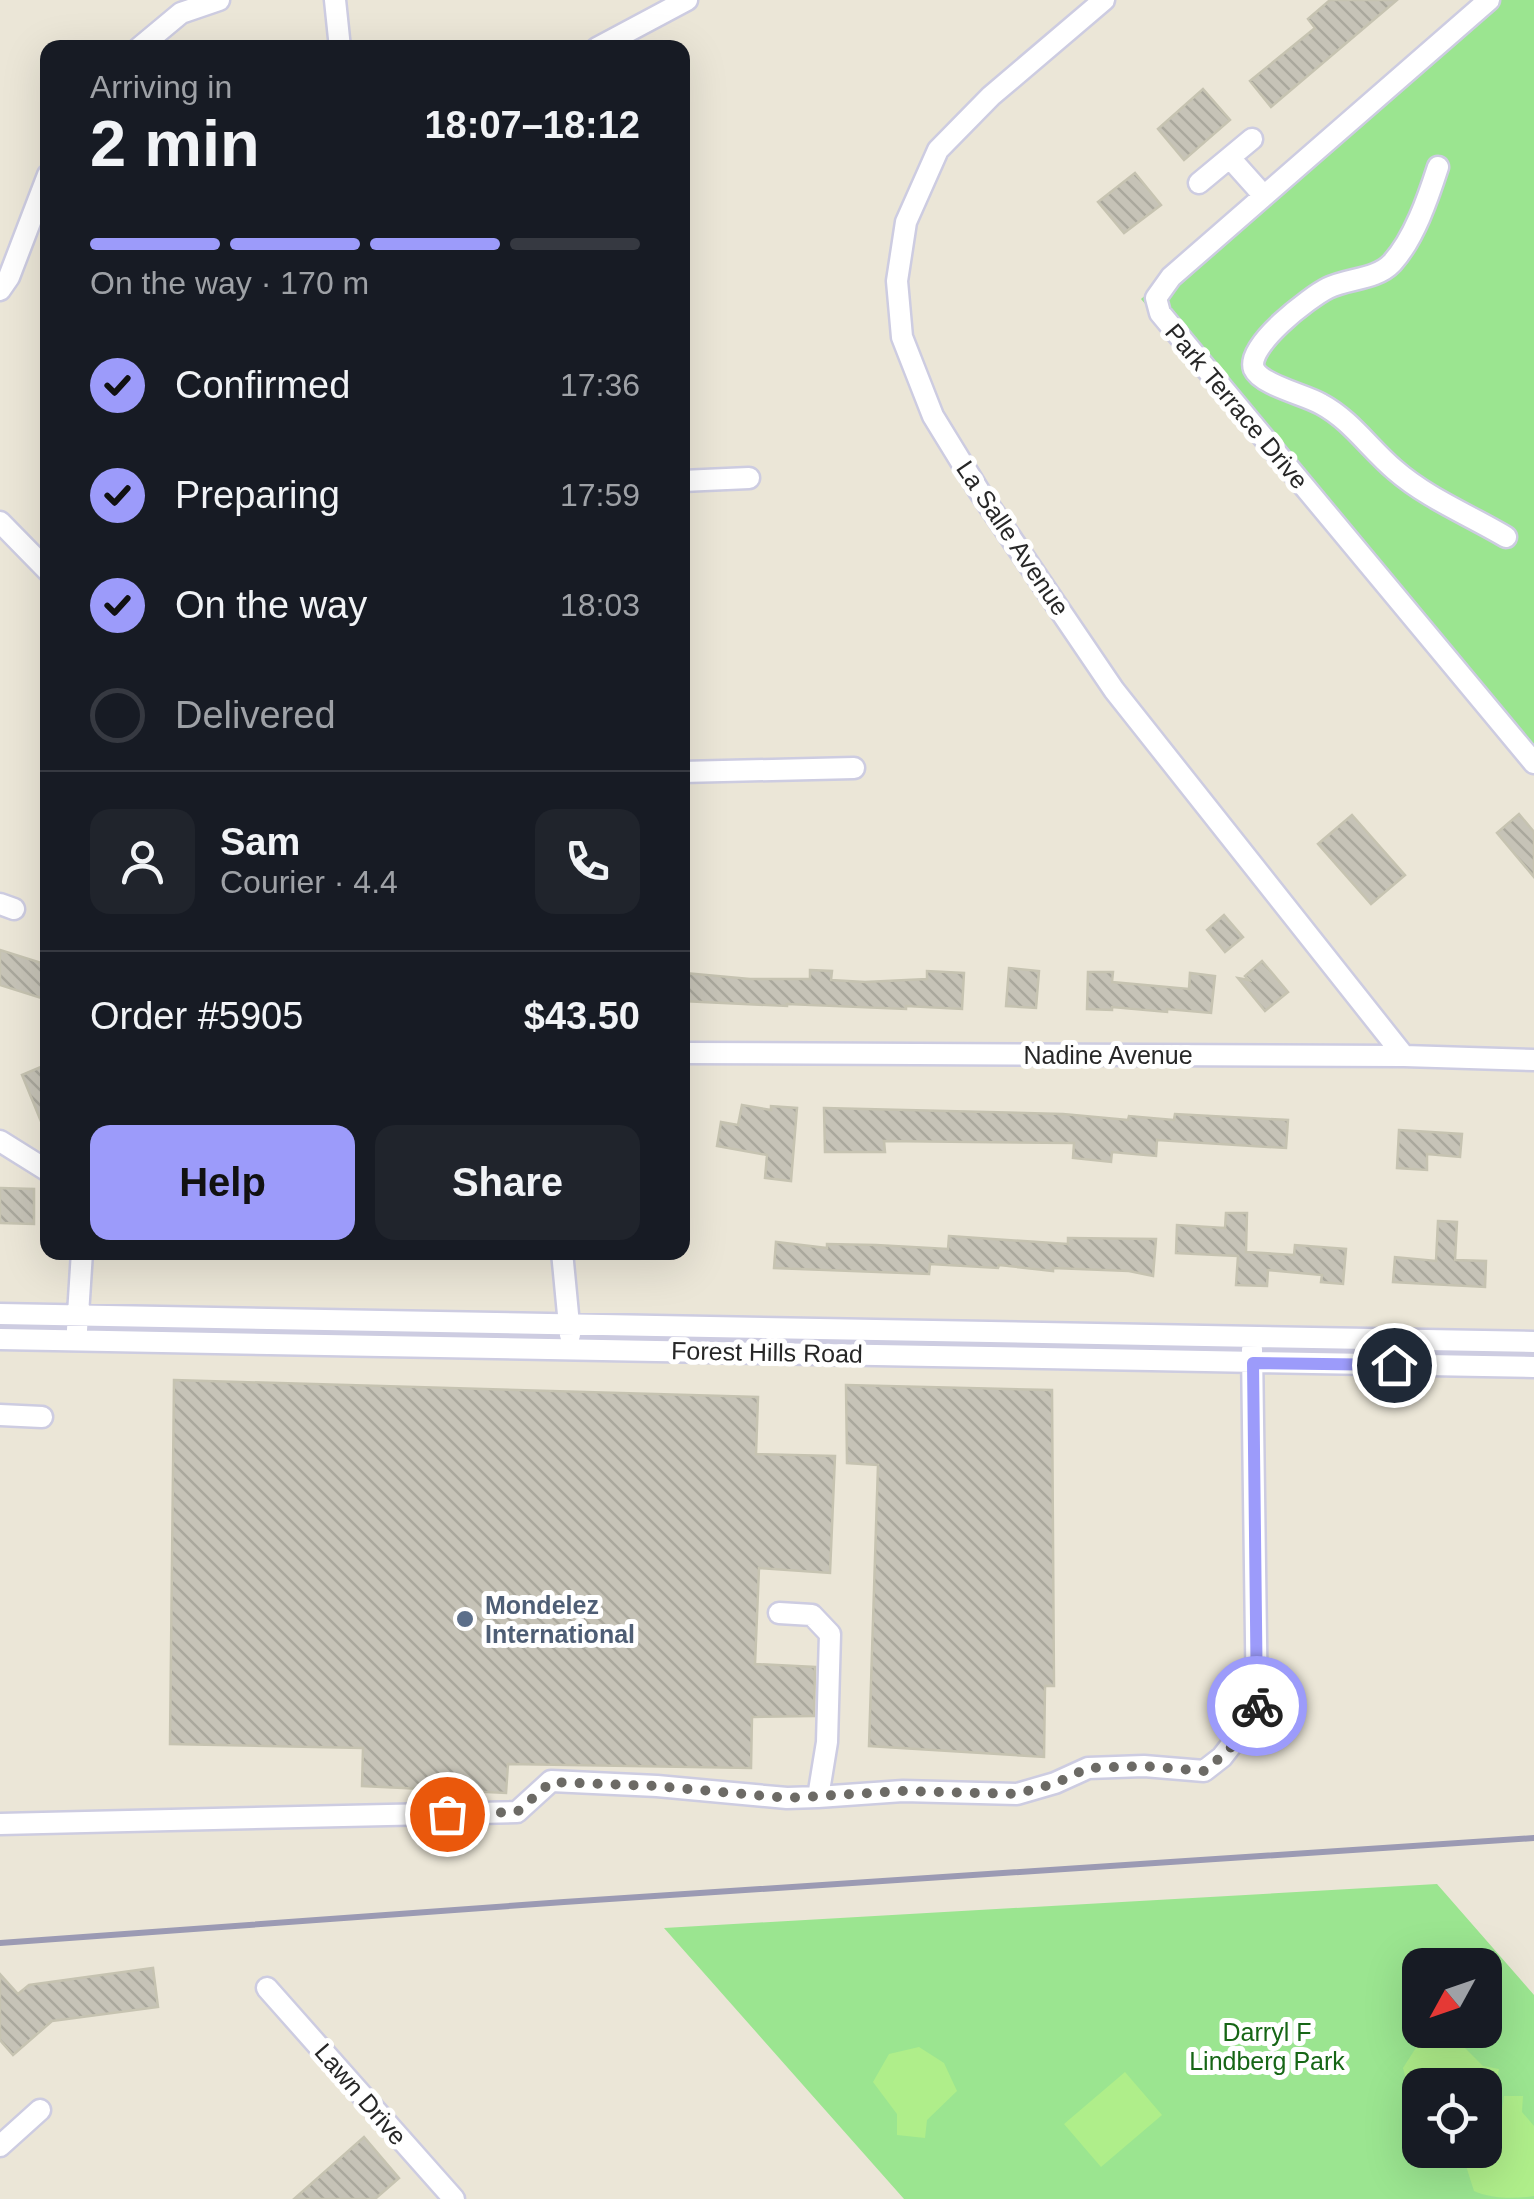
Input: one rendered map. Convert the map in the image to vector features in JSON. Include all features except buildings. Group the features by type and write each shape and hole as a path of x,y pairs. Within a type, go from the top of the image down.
{"street":[{"path":"149,40 181,13 219,0"},
{"path":"334,0 339,40"},
{"path":"612,40 687,0"},
{"name":"La Salle Avenue","path":"1104,0 991,96 938,150 906,222 897,280 902,337 933,416 1114,690 1404,1056"},
{"name":"Park Terrace Drive","path":"1490,0 1171,277 1156,298 1160,314 1534,763"},
{"path":"1505,0 1168,289 1160,300 1164,313 1534,749"},
{"path":"1199,184 1252,139"},
{"path":"1230,158 1264,196"},
{"path":"1438,167 1428,196 1390,265 1372,276 1348,280 1325,290 1273,332 1254,354 1253,362 1260,376 1338,414 1398,472 1506,538"},
{"path":"0,290 9,277 40,196"},
{"path":"690,482 749,478"},
{"path":"0,522 40,563"},
{"path":"690,772 854,768"},
{"name":"Nadine Avenue","path":"690,1053 1534,1060"},
{"path":"0,1141 40,1166"},
{"path":"78,1342 76,1316 81,1260"},
{"path":"563,1260 571,1348"},
{"name":"Forest Hills Road","path":"0,1314 1534,1342"},
{"name":"Forest Hills Road","path":"0,1338 1534,1368"},
{"path":"0,1824 517,1812 551,1782 656,1786 787,1798 903,1791 1017,1794 1056,1783 1088,1768 1144,1766 1204,1771 1222,1757 1257,1712 1250,1338"},
{"path":"0,1415 42,1417"},
{"path":"779,1612 812,1615 830,1634 826,1742 818,1797"},
{"name":"Lawn Drive","path":"268,1988 454,2199"},
{"path":"0,2146 40,2110"}],"green space":[{"path":"1499,0 1534,0 1534,759 1141,299"},
{"name":"Darryl F Lindberg Park","path":"1437,1884 1493,1948 1402,1948 1402,2048 1502,2048 1502,1958 1534,1995 1534,2199 904,2199 664,1928"},
{"path":"919,2047 944,2063 957,2091 927,2120 925,2138 897,2135 897,2114 873,2082 889,2054"},
{"path":"1416,2048 1465,2048 1483,2066 1494,2068 1403,2068"},
{"path":"1125,2072 1162,2115 1101,2167 1064,2124"},
{"path":"1504,2096 1523,2096 1522,2112 1534,2126 1534,2196 1504,2198 1474,2191 1467,2168 1502,2168"}],"railway":[{"path":"0,1943 1534,1838"}],"way so far":[{"path":"447,1814 517,1812 551,1782 656,1786 787,1798 903,1791 1017,1794 1056,1783 1088,1768 1144,1766 1204,1771 1240,1735 1257,1712 1257,1706"}],"place":[{"name":"Mondelez International","path":"465,1619"}],"route":[{"path":"1257,1706 1253,1363 1394,1365"}]}
